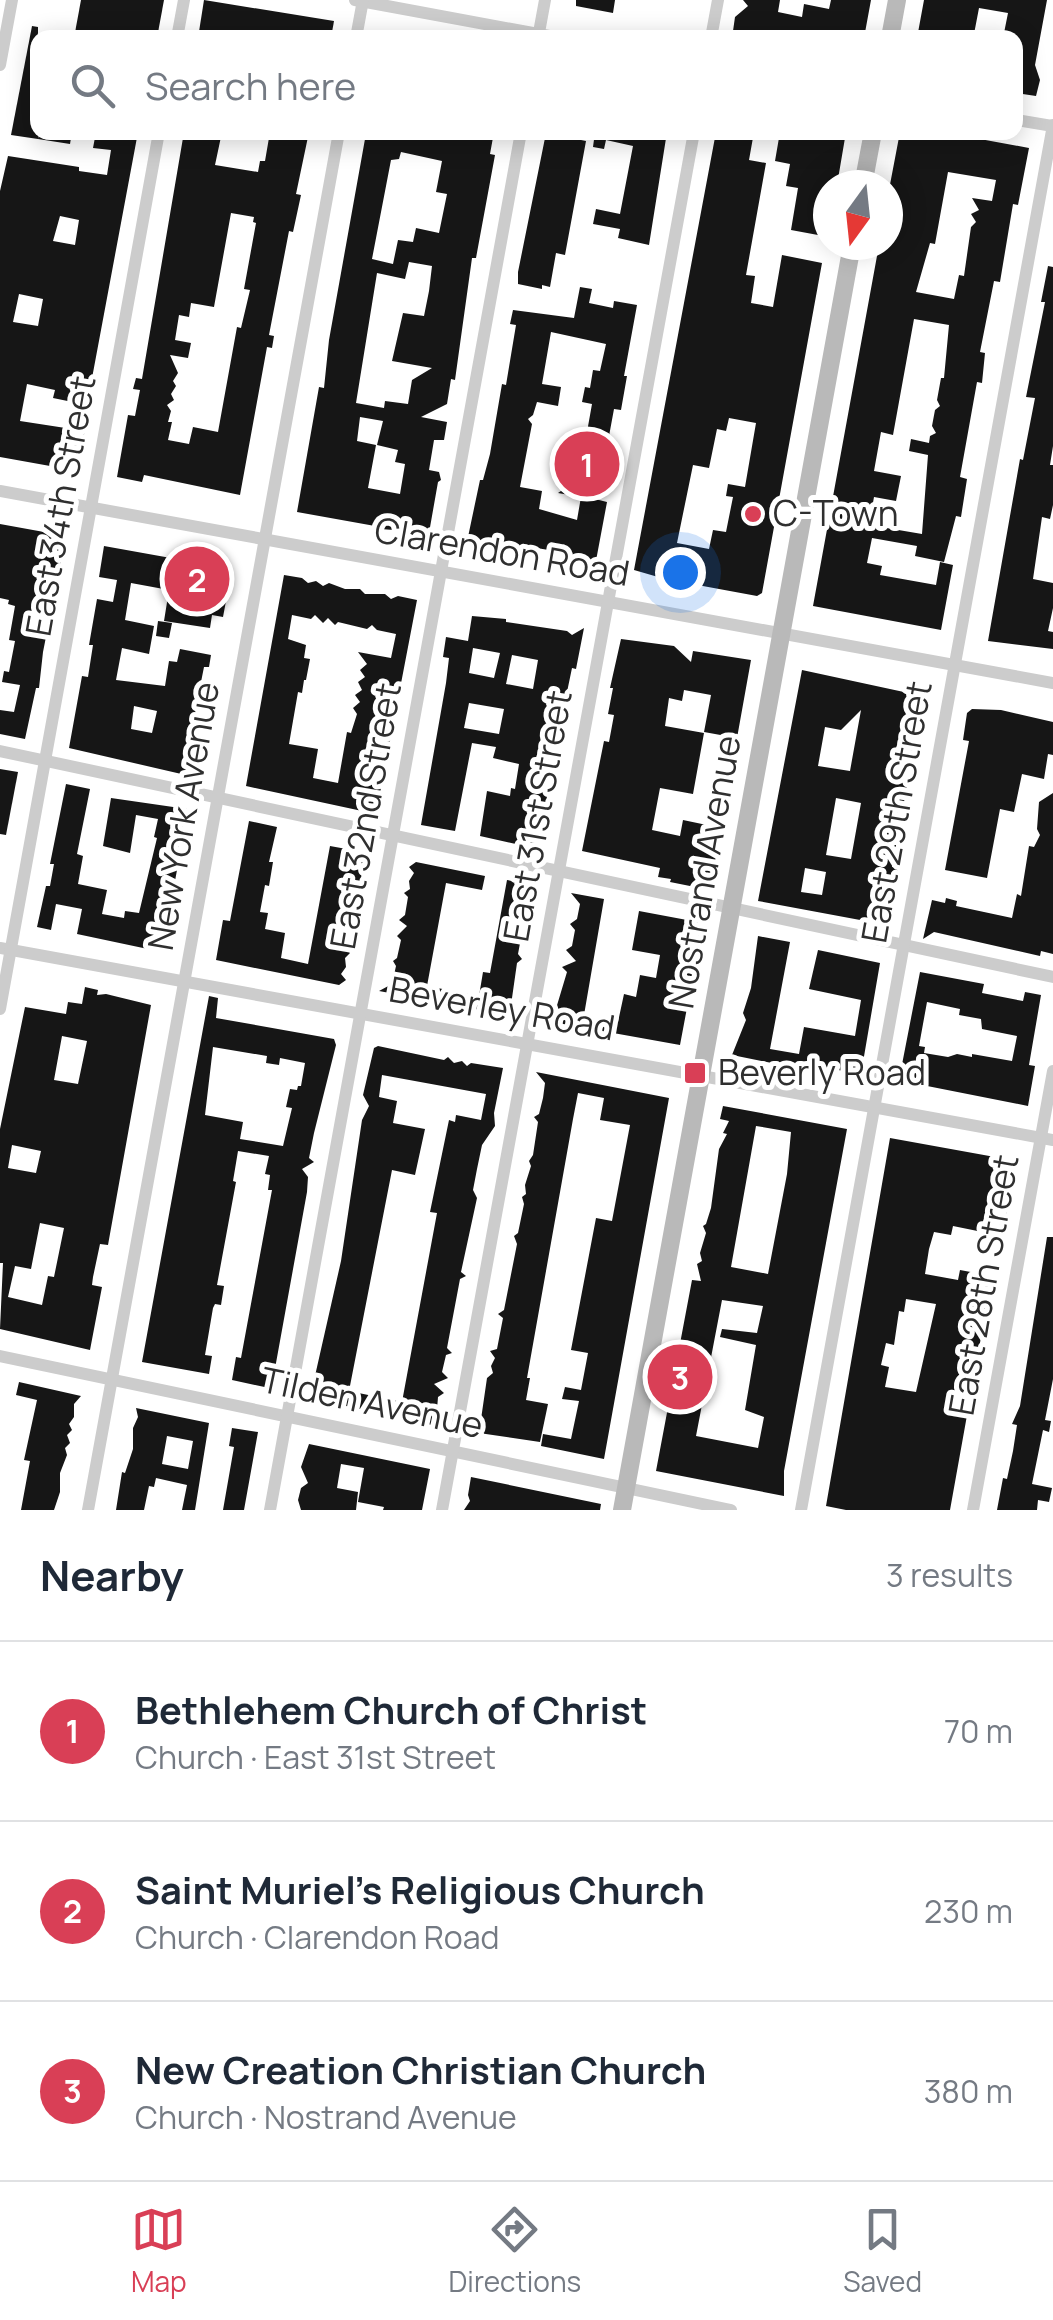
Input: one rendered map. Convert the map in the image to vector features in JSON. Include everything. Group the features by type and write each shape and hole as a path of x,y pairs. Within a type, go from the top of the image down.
{"main road":[{"path":"891,30 897,0"},
{"path":"866,170 871,140"},
{"name":"Nostrand Avenue","path":"622,1510 849,260"}],"street":[{"path":"0,65 12,0"},
{"path":"178,30 184,0"},
{"path":"355,0 509,30"},
{"path":"540,30 545,0"},
{"path":"712,30 718,0"},
{"path":"358,30 363,1"},
{"path":"1023,121 1053,126"},
{"name":"East 29th Street","path":"801,1510 1053,126"},
{"name":"East 34th Street","path":"0,1009 5,949 45,762 159,140"},
{"name":"New York Avenue","path":"88,1510 338,140"},
{"name":"East 32nd Street","path":"270,1510 520,140"},
{"name":"East 31st Street","path":"442,1510 693,140"},
{"name":"Clarendon Road","path":"0,490 1053,683"},
{"path":"0,751 1053,977"},
{"name":"Beverley Road","path":"5,949 1047,1139"},
{"name":"East 28th Street","path":"973,1510 1047,1139 1053,1070"},
{"name":"Tilden Avenue","path":"0,1356 731,1510"}],"building":[{"path":"81,0 164,0 158,30 75,30"},
{"path":"204,0 334,21 332,30 199,30"},
{"path":"576,0 615,0 613,13 576,6"},
{"path":"743,0 780,0 778,12 802,17 804,4 829,9 831,0 871,0 865,30 733,30 735,17 748,6"},
{"path":"924,0 1047,0 1035,65 1040,80 1036,96 1023,94 1023,30 1005,30 1008,13 979,8 975,30 918,30"},
{"path":"30,36 30,138 11,135"},
{"path":"94,140 137,140 87,405 53,398 55,390 27,384 20,421 72,429 76,415 87,417 78,471 0,457 0,191 8,156 107,175 111,150 93,148","holes":["60,216 79,220 75,245 53,241","19,294 43,299 38,326 13,322"]},
{"path":"183,140 220,140 215,165 258,172 260,161 265,161 269,140 307,140 296,194 301,195 293,232 289,231 269,335 274,336 272,348 267,347 240,495 144,475 142,482 117,477 128,415 135,416 140,390 133,389 136,378 142,379","holes":["231,213 254,217 256,223 244,289 250,290 241,328 237,327 218,432 193,427 189,444 168,440 172,422 168,422 171,411 167,405 174,400 171,394 178,373 170,355 188,358 191,343 175,340 179,315 189,317 191,303 214,307"]},
{"path":"365,140 493,140 490,154 495,155 476,258 472,258 455,380 451,379 447,404 421,417 447,422 444,440 434,440 429,470 439,472 441,480 429,533 422,538 419,533 404,534 399,527 380,529 297,512 319,387 324,388","holes":["401,152 442,161 436,192 447,194 439,233 416,228 413,242 398,240 393,264 372,259 391,160 399,159","409,262 432,266 429,291 424,316 403,313 392,361 432,368 412,380 408,404 385,401 384,408 356,403 377,273 405,279","360,417 383,421 377,445 398,450 395,462 405,464 400,494 368,488 376,445 357,441"]},
{"path":"545,140 586,141 565,255 556,253 550,287 518,284"},
{"path":"594,140 606,140 604,149 593,147"},
{"path":"606,140 666,140 649,245 618,238 620,229 593,224 596,209 620,214 633,146"},
{"path":"715,140 753,140 749,160 766,163 746,275 755,276 751,303 773,307 782,255 822,263 762,593 757,596 692,584 688,579 665,579 634,570","holes":["729,418 756,423 745,487 728,484 726,496 733,497 726,532 713,530 709,549 677,543 693,465 709,468 717,429 726,431"]},
{"path":"779,140 845,140 840,170 813,170 813,234 791,230 798,188 786,186 790,164 775,161"},
{"path":"898,140 986,140 1029,148 1018,205 1013,204 1000,282 994,281 980,352 985,353 982,383 977,382 960,477 967,479 961,517 956,516 944,562 915,556 917,546 872,538 867,563 882,566 880,575 936,585 940,562 953,565 941,630 813,606 876,260 903,260 903,170 893,170","holes":["948,172 996,180 992,201 972,198 979,210 971,214 976,222 971,227 964,276 959,275 954,299 916,292 930,243 935,244","914,319 949,325 944,378 932,426 936,433 930,436 929,443 911,439 909,451 928,455 922,534 869,525 874,497 896,501 901,476 874,471 881,432 893,435"]},
{"path":"1048,266 1053,267 1053,505 1050,519 1042,517 1033,579 1053,583 1048,631 1053,632 1053,649 988,641 1020,459 1023,460 1035,398 1026,397 1045,302 1041,302"},
{"path":"580,287 592,289 589,303 613,308 614,301 637,305 621,410 614,409 609,436 614,444 607,451 610,459 605,464 606,484 595,499 607,502 595,566 570,561 571,554 520,545 519,551 471,541 468,537 480,480 490,454 502,384 506,385 516,325 510,324 513,310 574,318","holes":["551,332 606,344 600,371 593,370 590,388 585,387 582,402 592,404 587,432 577,430 573,436 576,446 570,449 566,478 570,485 558,493 581,497 577,520 539,509 542,491 520,487 532,424 528,419 537,402 558,406 561,387 542,384"]},
{"path":"0,524 66,536 39,688 25,739 0,734 0,710 14,712 20,685 2,682 4,671 9,672 15,641 9,640 15,606 0,598"},
{"path":"104,546 232,569 223,617 212,615 210,628 164,621 169,590 131,583 125,620 154,626 149,654 122,648 116,680 165,686 169,661 177,662 180,649 211,655 209,667 204,667 194,719 201,720 190,776 69,748 82,676 88,677 97,599 113,602 117,580 99,577","holes":["134,706 157,711 152,733 131,729"]},
{"path":"284,575 323,586 329,583 360,589 365,594 385,594 391,599 398,596 417,600 376,814 246,786","holes":["292,615 311,619 315,615 323,623 328,618 335,625 338,622 367,629 372,625 396,634 391,658 358,652 367,664 360,670 365,677 358,682 362,690 355,695 360,702 353,708 357,714 351,733 347,732 338,783 313,778 318,749 289,744 298,692 302,693 310,659 304,658 306,645 288,639"]},
{"path":"472,616 506,619 572,635 584,628 556,744 538,849 480,836 487,791 510,796 511,788 515,789 519,764 493,758 496,747 472,743 455,831 421,825 446,683 446,637 468,641","holes":["473,648 500,653 494,678 469,673","512,655 538,660 533,689 506,684","469,703 504,709 499,734 464,728"]},
{"path":"158,621 172,623 169,638 156,636"},
{"path":"621,639 674,646 691,662 693,651 751,660 737,738 704,732 711,695 684,690 682,701 669,698 665,726 704,733 693,794 660,788 652,830 680,836 683,820 721,828 710,890 658,877 660,868 582,851 604,741 609,742 614,715 608,714 610,688"},
{"path":"802,670 927,697 892,867 898,868 887,925 758,901","holes":["861,710 850,771 818,766 825,727 841,730","836,798 861,803 851,859 826,855","805,868 826,872 822,895 801,892"]},
{"path":"972,709 1001,710 1053,722 1053,755 1048,754 1044,779 1022,774 1014,812 1000,809 987,878 945,870 969,741 963,740 967,713"},
{"path":"0,769 18,772 6,835 0,834"},
{"path":"66,784 90,789 77,854 83,856 78,884 107,890 102,914 124,918 125,911 139,913 157,838 154,837 158,819 136,815 130,853 103,846 111,798 187,809 173,869 177,870 162,952 77,934 82,909 56,904 51,930 37,927 46,886 50,886 54,864 50,864"},
{"path":"1053,793 1053,954 1041,951 1040,956 934,932 923,939 932,900 945,903 946,898 957,901 956,906 1012,918 1017,894 1021,896 1029,846 1034,847 1040,835 1039,802"},
{"path":"249,821 277,827 269,862 273,862 269,886 265,885 260,912 268,913 265,929 285,933 281,958 308,964 330,846 363,852 368,859 362,863 361,883 356,890 355,907 359,910 348,918 355,928 350,932 350,953 341,974 346,980 339,985 216,960 223,920 230,921"},
{"path":"416,862 485,876 482,890 446,883 427,986 479,996 483,972 490,973 507,880 530,884 534,891 529,895 518,954 522,959 517,963 507,1015 379,991 392,984 396,966 393,961 401,940 397,936 407,926 399,920 405,915 408,897 404,893 410,889 414,873 409,867"},
{"path":"571,893 604,899 584,1015 618,1022 624,994 636,997 640,975 656,978 660,955 632,950 639,911 703,923 680,1045 552,1022 567,972 562,967 576,961 566,950 572,946 575,930 570,924 577,919 580,904"},
{"path":"758,936 790,942 770,1049 799,1054 804,1027 855,1036 861,1000 809,989 818,950 880,963 861,1074 804,1064 796,1068 732,1055 746,1020 743,1013 751,988"},
{"path":"920,972 984,984 982,993 1023,1001 1025,992 1041,995 1029,1065 1035,1066 1028,1106 912,1083 911,1087 898,1085","holes":["927,1002 960,1009 959,1015 981,1019 982,1029 1017,1036 1012,1061 972,1054 948,1057 924,1053 925,1047 919,1046"]},
{"path":"85,987 98,990 97,995 151,1005 108,1245 100,1244 93,1277 92,1285 102,1287 90,1350 0,1329 0,1129 25,1007 66,1014 68,1002 82,1004","holes":["62,1036 87,1041 78,1084 54,1080","12,1145 41,1151 36,1173 8,1168","40,1223 64,1228 54,1277 48,1276 42,1305 8,1297 15,1266 31,1269"]},
{"path":"209,996 218,998 216,1018 334,1039 336,1045 309,1158 314,1162 302,1169 308,1177 307,1192 274,1389 232,1380 236,1357 241,1358 272,1190 268,1190 270,1175 265,1174 269,1156 238,1151 217,1285 224,1286 221,1305 215,1304 213,1308 205,1355 212,1356 209,1374 142,1362","holes":["213,1047 267,1056 266,1063 279,1065 280,1058 305,1063 301,1086 290,1089 286,1107 292,1108 283,1146 240,1139 243,1122 205,1115"]},
{"path":"374,1048 444,1060 448,1057 467,1066 471,1063 503,1068 495,1126 482,1145 473,1190 477,1198 461,1272 466,1276 460,1279 447,1348 452,1353 446,1355 442,1372 448,1378 434,1384 444,1393 438,1397 436,1422 432,1425 310,1398 341,1261 362,1120 369,1106 363,1095","holes":["382,1075 486,1094 481,1120 456,1115 455,1122 449,1120 430,1212 437,1213 402,1402 349,1391 392,1170 415,1175 425,1129 393,1123 397,1101 379,1097"]},
{"path":"536,1072 669,1098 604,1459 541,1446 543,1434 571,1439 579,1401 562,1399 565,1387 581,1390 588,1353 571,1350 596,1218 612,1221 630,1125 600,1120 604,1098 578,1093 573,1119 527,1378 526,1400 548,1404 540,1442 479,1433 487,1378 493,1373 495,1358 490,1351 497,1349 503,1318 498,1314 504,1310 517,1244 514,1236 518,1233 533,1155 538,1122 534,1117 539,1114 543,1098 545,1083"},
{"path":"723,1106 847,1129 784,1471 784,1496 656,1471 692,1280 701,1281 697,1264 702,1261 700,1253 706,1233 703,1226 711,1208 719,1149 729,1121 720,1119","holes":["756,1126 791,1132 768,1274 731,1267","722,1300 763,1306 757,1333 722,1329 720,1337 756,1345 745,1410 764,1417 758,1448 696,1436"]},
{"path":"890,1138 1017,1161 1002,1236 953,1226 951,1235 934,1232 929,1249 925,1274 958,1280 960,1270 992,1276 950,1510 846,1510 826,1506","holes":["906,1299 936,1304 916,1392 885,1387 889,1367 881,1365 886,1343 894,1345 899,1311 904,1312"]},
{"path":"1047,1237 1053,1237 1053,1379 1045,1420 1051,1421 1049,1432 1043,1430 1032,1484 1052,1488 1049,1502 1038,1500 1037,1510 997,1510 1013,1451 1017,1425 1012,1424 1020,1406"},
{"path":"19,1382 81,1396 74,1404 74,1417 69,1424 70,1443 65,1448 67,1455 54,1510 21,1510 30,1461 24,1460 37,1400 16,1395"},
{"path":"136,1408 209,1423 195,1510 182,1510 187,1485 156,1478 154,1487 149,1486 144,1510 116,1510 138,1417","holes":["167,1436 193,1441 188,1469 162,1464"]},
{"path":"232,1428 258,1432 244,1510 223,1510 234,1447 229,1446"},
{"path":"309,1444 430,1469 422,1510 383,1510 384,1507 358,1502 364,1468 341,1464 337,1488 358,1492 356,1510 301,1510 301,1488 308,1483 301,1467"},
{"path":"471,1477 601,1504 600,1510 464,1510 470,1501"}],"place":[{"name":"Bethlehem Church of Christ","path":"587,464"},
{"name":"C-Town","path":"753,514"},
{"name":"Saint Muriel's Religious Church","path":"197,579"},
{"name":"Beverly Road","path":"695,1073"},
{"name":"New Creation Christian Church","path":"680,1377"}]}
